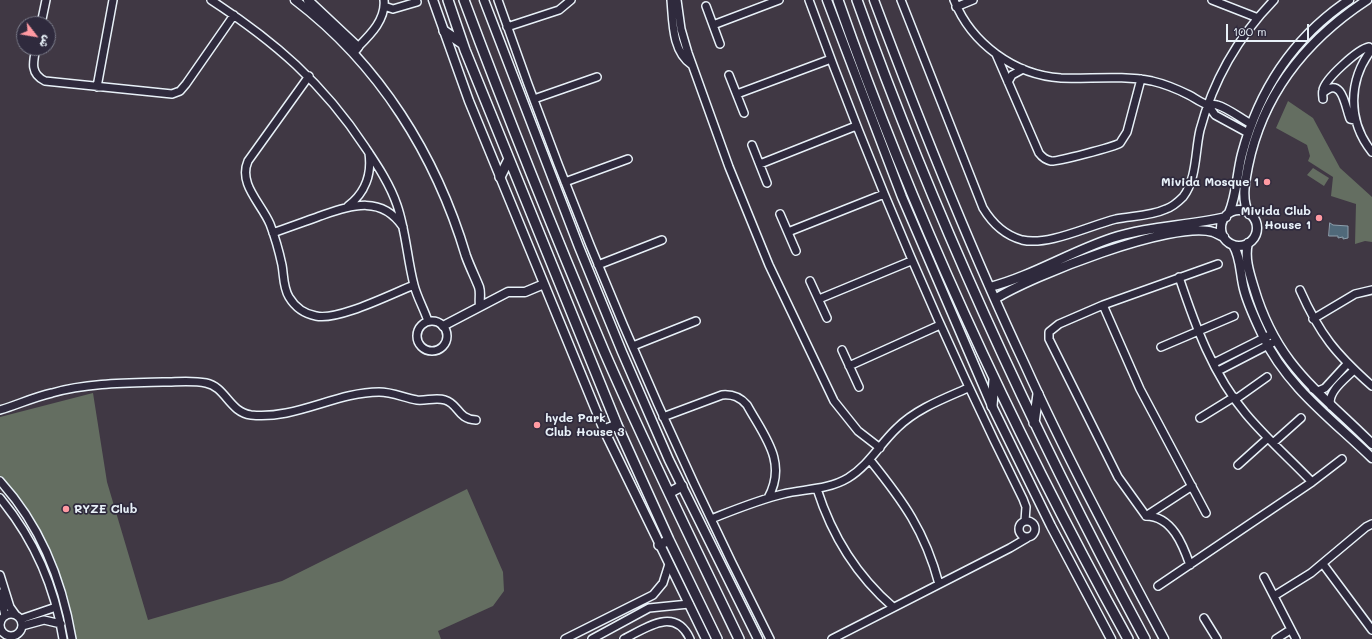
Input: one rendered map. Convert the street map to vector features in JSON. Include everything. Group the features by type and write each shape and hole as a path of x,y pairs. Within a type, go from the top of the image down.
{"main road":[{"path":"448,0 463,44 530,213 617,425 669,540 717,639"},
{"path":"464,0 546,211 604,351 738,639"},
{"path":"838,0 859,60 915,200 994,378 1078,549 1128,639"},
{"path":"857,0 879,61 977,303 1086,530 1145,639"},
{"path":"444,31 463,44"},
{"path":"500,177 509,159"},
{"path":"524,196 530,197 538,190"},
{"path":"530,213 540,208 546,211"},
{"path":"992,406 994,378"},
{"path":"1034,423 1038,394"},
{"path":"604,430 617,425"},
{"path":"669,493 682,486"},
{"path":"659,545 669,540"}],"street":[{"path":"43,16 46,0"},
{"path":"96,87 113,0"},
{"path":"211,0 274,44 309,76 341,113 369,152 391,190 405,230 414,285 428,321"},
{"path":"295,0 356,49"},
{"path":"308,0 356,49 399,111 426,158 446,199 471,270 479,287 480,305"},
{"path":"434,0 470,101 500,177 604,430 706,639"},
{"path":"484,0 579,247 669,460 758,639"},
{"path":"498,0 534,100 598,265 663,417 770,639"},
{"path":"507,27 559,10 571,0"},
{"path":"713,25 779,0"},
{"path":"809,0 856,126 912,261 968,388 1022,499 1026,512 1025,522"},
{"path":"826,0 902,197 992,406 1051,526 1111,639"},
{"path":"874,0 922,126 995,299 1038,394 1164,639"},
{"path":"902,0 983,208 995,225 1012,236 1027,240 1042,241 1108,221 1159,212 1175,204 1184,194 1190,183 1197,142 1208,105 1229,59 1258,18 1274,0"},
{"path":"973,0 955,3 974,34 996,54 1023,69 1042,75 1062,78 1101,77 1141,79 1174,88 1208,105 1220,106 1251,124"},
{"path":"1212,0 1258,18"},
{"path":"1224,237 1221,227 1227,215 1248,133 1271,81 1291,53 1313,29 1349,0"},
{"path":"1249,214 1244,199 1247,170 1258,130 1272,100 1289,72 1309,47 1332,25 1367,0"},
{"path":"674,1 674,30 678,44 684,59 692,65 748,217 811,355 838,407 858,431 880,448"},
{"path":"356,49 376,27 382,15 384,3 396,8 417,2"},
{"path":"706,6 720,44"},
{"path":"35,56 33,68 41,79 49,82 163,94 176,93 186,84 234,15"},
{"path":"1355,120 1350,119 1341,92 1336,88 1332,88 1323,96 1323,88 1336,71 1360,51 1369,47 1372,49 1360,67 1355,82 1353,105 1355,120 1362,138 1372,152"},
{"path":"996,54 1039,152 1046,160 1057,162 1115,146 1123,140 1127,132 1141,79"},
{"path":"737,94 831,59"},
{"path":"1008,82 1012,75 1023,69"},
{"path":"729,75 744,113"},
{"path":"309,76 246,166 245,173 247,185 260,206 273,233 280,256 286,289 295,304 309,314 317,316 334,316 414,285"},
{"path":"534,100 597,77"},
{"path":"1208,105 1215,115 1248,133"},
{"path":"760,164 856,126"},
{"path":"752,145 767,183"},
{"path":"346,207 358,196 366,183 370,168 369,152"},
{"path":"565,182 628,159"},
{"path":"788,232 884,194"},
{"path":"273,233 346,207 363,204 380,208 394,217 405,230"},
{"path":"990,287 1111,238 1142,231 1206,221 1242,210 1255,220 1257,230 1254,238 1248,244 1238,246 1233,245"},
{"path":"780,214 796,251"},
{"path":"995,299 1050,273 1137,241 1192,231 1213,232 1224,237 1233,245 1237,254 1247,299 1270,339 1287,375 1306,396 1372,458"},
{"path":"598,265 662,240"},
{"path":"1248,244 1247,255 1252,282 1270,339 1311,387 1372,444"},
{"path":"819,300 912,261"},
{"path":"1146,516 1118,477 1049,340 1049,332 1052,328 1104,304 1218,264"},
{"path":"1179,277 1198,330 1218,371 1235,398 1271,441 1312,482"},
{"path":"810,281 827,318"},
{"path":"444,326 480,305 508,292 525,292 544,284"},
{"path":"1300,290 1313,319 1325,339 1347,364 1372,386"},
{"path":"1313,319 1355,294 1372,290"},
{"path":"1104,304 1140,389 1206,513"},
{"path":"1162,347 1198,330 1234,316"},
{"path":"428,321 439,322 444,326 448,335 444,346 436,351 425,350 418,343 417,332 419,327 428,321"},
{"path":"633,346 696,321"},
{"path":"849,366 940,325"},
{"path":"1214,363 1270,339"},
{"path":"1218,371 1270,339"},
{"path":"842,350 859,388"},
{"path":"1311,387 1318,391 1323,389 1347,364"},
{"path":"1333,408 1330,402 1331,395 1354,370"},
{"path":"1200,418 1235,398 1267,377"},
{"path":"0,410 46,394 75,388 135,383 202,382 218,388 232,406 249,414 279,413 364,394 383,392 419,400 445,400 453,405 462,416 476,420"},
{"path":"711,519 768,498 817,489 849,478 870,460 888,437 908,419 929,406 968,388"},
{"path":"663,417 722,395 732,395 740,398 747,405 775,457 775,478 768,498"},
{"path":"1238,465 1301,418"},
{"path":"1158,586 1312,482 1342,459"},
{"path":"870,460 915,520 930,554 939,584"},
{"path":"0,481 28,516 51,559 65,604 72,639"},
{"path":"1146,516 1192,486"},
{"path":"817,489 830,525 848,558 872,587 893,607"},
{"path":"0,498 34,549 48,581 61,624 63,639"},
{"path":"1146,516 1154,516 1175,532 1185,551 1190,565"},
{"path":"832,639 1010,548 1034,534 1035,527 1031,522 1025,522 1021,525 1019,530 1022,535 1027,538"},
{"path":"1274,596 1304,578 1323,564 1366,527 1372,524"},
{"path":"1323,564 1372,630"},
{"path":"565,639 653,595 671,568"},
{"path":"574,639 655,598 664,587 671,568"},
{"path":"0,575 10,607 22,623"},
{"path":"1264,577 1290,630 1296,639"},
{"path":"0,593 5,616"},
{"path":"592,639 649,608 689,604"},
{"path":"15,614 5,616 1,620 3,631 16,637 22,623 56,607"},
{"path":"1204,618 1217,639"},
{"path":"22,623 44,620 61,624"},
{"path":"624,639 653,624 666,621 678,624 684,628 690,639"},
{"path":"1276,639 1290,630"}],"green space":[{"path":"1288,101 1313,118 1340,168 1372,197 1372,242 1365,241 1355,244 1356,204 1331,196 1333,177 1308,161 1310,156 1307,145 1276,128"},
{"path":"1313,168 1329,178 1324,186 1307,175"},
{"name":"RYZE Club","path":"93,393 107,482 148,620 282,581 467,489 503,572 504,591 493,606 438,631 441,639 76,639 56,580 34,529 0,486 0,417"}],"water":[{"path":"1330,223 1333,225 1348,226 1348,238 1343,239 1343,237 1338,238 1338,236 1329,236"}],"place":[{"name":"Mivida Mosque 1","path":"1267,182"},
{"name":"Mivida Club House 1","path":"1319,218"},
{"name":"hyde Park Club House 3","path":"537,425"},
{"name":"RYZE Club","path":"66,509"}]}
